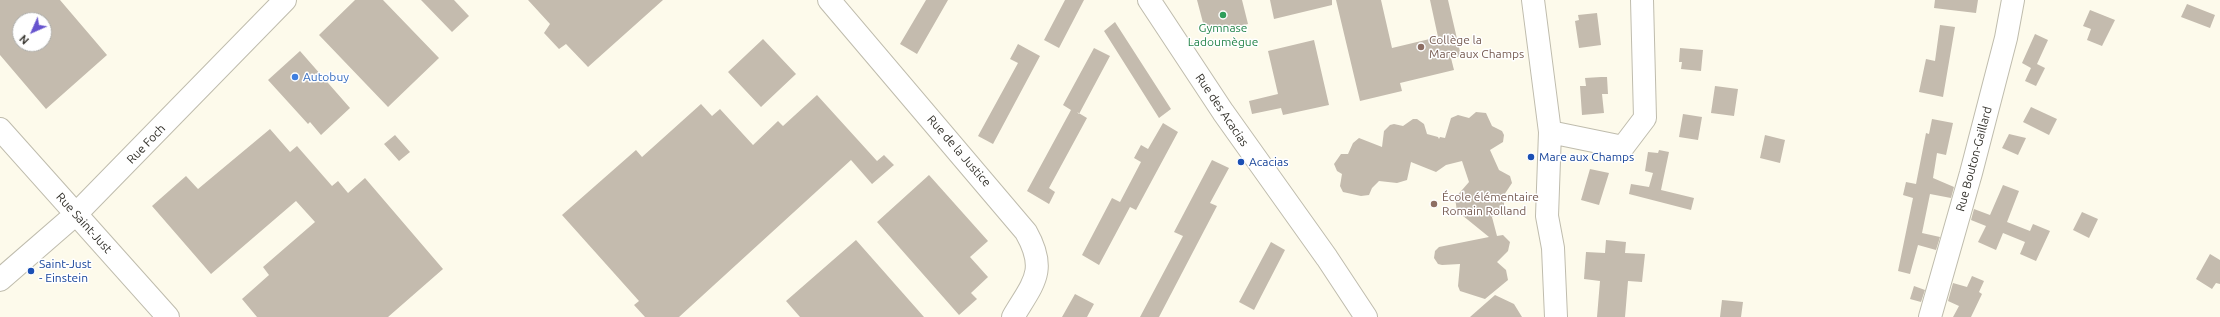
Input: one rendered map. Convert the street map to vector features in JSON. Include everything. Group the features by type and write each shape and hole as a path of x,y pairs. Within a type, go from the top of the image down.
{"street":[{"name":"Rue Foch","path":"0,280 76,214 285,0"},
{"name":"Rue de la Justice","path":"829,0 1026,232 1035,247 1038,271 1013,317"},
{"name":"Rue des Acacias","path":"1149,0 1223,112 1327,258 1366,317"},
{"path":"1533,0 1550,132 1547,216 1553,248 1556,317"},
{"path":"1550,132 1623,147 1645,118 1642,0"},
{"name":"Rue Bouton-Gaillard","path":"1930,317 1971,173 2006,38 2013,0"},
{"name":"Rue Saint-Just","path":"0,129 168,317"}],"building":[{"path":"0,0 60,0 107,55 46,109 0,55"},
{"path":"355,0 383,0 439,58 388,107 319,35"},
{"path":"421,0 454,0 469,16 452,32"},
{"path":"528,0 663,0 588,67 566,44 559,49 544,33 550,24"},
{"path":"926,0 948,0 917,54 900,44"},
{"path":"1065,0 1084,0 1059,48 1044,40"},
{"name":"Gymnase Ladoumègue","path":"1197,0 1242,0 1248,24 1206,34"},
{"path":"1270,0 1332,0 1332,5 1274,19"},
{"path":"1336,0 1381,0 1392,48 1438,37 1430,0 1448,0 1461,56 1451,58 1454,70 1400,83 1402,91 1360,101"},
{"path":"1935,0 1978,0 1976,13 1934,8"},
{"path":"2187,4 2215,15 2210,28 2181,17"},
{"path":"2090,10 2115,20 2102,46 2087,40 2091,29 2083,26"},
{"path":"1597,13 1601,45 1579,48 1575,21 1579,20 1578,15"},
{"path":"1115,22 1171,109 1159,118 1104,31"},
{"path":"1940,25 1955,27 1943,97 1919,92 1926,59 1935,61"},
{"path":"2035,34 2048,40 2037,64 2045,68 2036,86 2025,81 2031,68 2022,63"},
{"path":"763,39 796,74 761,107 728,72"},
{"path":"1314,40 1329,105 1283,115 1281,108 1252,114 1249,101 1278,94 1268,51"},
{"path":"1018,44 1040,56 993,144 978,136 1018,63 1010,59"},
{"path":"1094,48 1110,56 1079,113 1087,118 1049,188 1055,192 1049,204 1027,191 1071,110 1063,105"},
{"path":"1680,48 1703,50 1701,71 1681,69 1682,62 1679,62"},
{"path":"300,51 350,108 321,135 310,122 308,124 268,80"},
{"path":"1607,77 1608,94 1602,94 1604,113 1582,115 1580,86 1586,86 1585,78"},
{"path":"1715,86 1738,89 1734,116 1711,113"},
{"path":"817,95 877,161 884,155 894,165 872,184 851,160 679,317 645,317 634,305 639,301 562,215 636,150 642,157 701,104 712,116 720,109 753,145 778,121 783,126"},
{"path":"2031,107 2057,119 2049,135 2023,122"},
{"path":"1476,112 1486,113 1492,126 1502,131 1504,135 1503,142 1490,150 1499,170 1510,176 1512,183 1504,195 1504,209 1492,217 1497,236 1503,235 1510,242 1508,251 1497,262 1506,270 1508,280 1485,299 1460,291 1458,286 1460,264 1442,265 1438,264 1434,258 1435,251 1439,247 1489,237 1457,211 1455,198 1469,182 1462,161 1446,165 1436,172 1411,162 1407,180 1397,183 1379,181 1372,188 1369,195 1361,196 1343,192 1340,186 1342,174 1337,171 1334,164 1341,154 1348,154 1353,143 1359,138 1382,147 1384,131 1390,125 1394,124 1403,126 1413,119 1417,119 1424,124 1427,134 1438,137 1439,139 1440,137 1445,138 1451,118 1458,115 1469,118"},
{"path":"1683,114 1702,117 1698,140 1679,137"},
{"path":"1932,119 1953,123 1946,155 1937,153 1933,178 1954,187 1951,198 1930,194 1922,233 1940,237 1936,250 1918,245 1910,274 1898,271 1913,198 1903,195 1906,182 1916,184 1926,133 1929,134"},
{"path":"1163,123 1178,132 1136,210 1130,207 1099,265 1082,255 1112,198 1120,202 1141,162 1134,158 1141,145 1148,149"},
{"path":"270,129 290,152 297,146 332,186 338,181 348,193 365,178 443,269 388,317 257,317 242,299 269,275 263,267 315,222 296,201 211,274 152,206 186,176 198,189"},
{"path":"2009,134 2026,138 2018,155 2002,148"},
{"path":"395,135 410,152 399,161 384,144"},
{"path":"1765,135 1785,140 1780,163 1760,158"},
{"path":"1659,150 1669,152 1661,190 1694,198 1691,210 1629,194 1631,184 1649,187 1653,173 1645,171 1648,152 1658,153"},
{"path":"1212,160 1229,168 1210,203 1217,206 1159,317 1140,317 1183,236 1174,232"},
{"path":"1590,169 1609,173 1599,205 1581,200"},
{"path":"929,175 988,241 970,257 988,277 971,293 977,299 959,315 877,222"},
{"path":"2003,185 2019,191 2007,222 2030,231 2033,224 2050,231 2036,261 2020,254 2025,242 2003,233 1996,250 1978,242 1986,226 1971,220 1974,209 1990,215"},
{"path":"2082,212 2098,219 2089,238 2073,230"},
{"path":"856,240 924,317 800,317 786,301"},
{"path":"1606,240 1626,242 1625,253 1645,254 1642,282 1628,281 1625,317 1597,317 1600,281 1584,279 1586,252 1605,253"},
{"path":"1271,242 1285,250 1254,310 1239,302"},
{"path":"2210,254 2220,260 2220,284 2216,283 2212,289 2196,279"},
{"path":"1972,276 1984,281 1979,292 1982,294 1971,317 1953,317 1959,306 1948,301 1953,283 1967,287"},
{"path":"1914,286 1925,290 1921,302 1910,299"},
{"path":"1075,294 1094,304 1087,317 1062,317"},
{"path":"1495,295 1514,304 1522,317 1470,317"},
{"path":"1722,300 1743,302 1741,317 1720,317"}],"place":[{"name":"Gymnase Ladoumègue","path":"1223,15"},
{"name":"Collège la Mare aux Champs","path":"1421,47"},
{"name":"Autobuy","path":"295,77"},
{"name":"Mare aux Champs","path":"1531,157"},
{"name":"Acacias","path":"1241,162"},
{"name":"École élémentaire Romain Rolland","path":"1434,204"},
{"name":"Saint-Just - Einstein","path":"31,271"}]}
